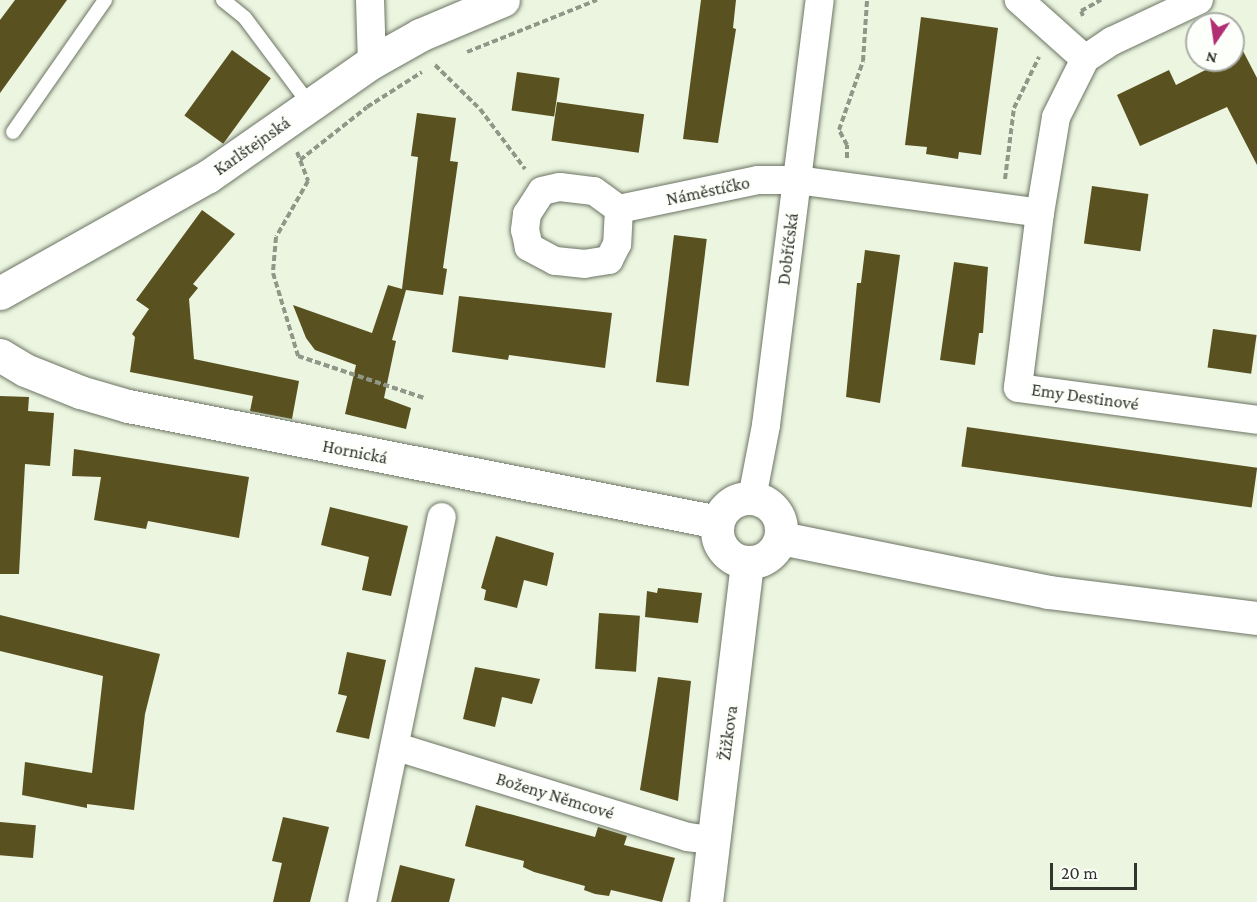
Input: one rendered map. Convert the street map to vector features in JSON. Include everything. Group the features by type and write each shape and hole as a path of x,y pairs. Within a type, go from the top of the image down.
{"street":[{"path":"370,0 372,62"},
{"name":"Karlštejnská","path":"0,293 207,177 372,62 420,35 503,0"},
{"name":"Dobříčská","path":"752,498 766,425 820,0"},
{"path":"1019,0 1084,59 1112,41 1199,0"},
{"name":"Emy Destinové","path":"1084,59 1056,117 1040,213 1017,388 1257,420"},
{"name":"Náměstíčko","path":"619,209 758,180 797,180"},
{"path":"797,180 1040,213"},
{"path":"560,187 594,192 619,209 617,243 609,260 585,264 555,261 529,247 525,230 527,214 542,191 560,187"},
{"name":"Hornická","path":"0,355 25,370 80,392 128,406 718,522"},
{"path":"752,498 763,501 778,516 781,538 769,556 747,563 727,554 717,534 718,522 730,504 752,498"},
{"path":"362,902 397,747 442,517"},
{"path":"781,538 1048,592 1257,618"},
{"name":"Žižkova","path":"706,902 747,563"},
{"name":"Boženy Němcové","path":"397,747 687,837 713,840"}],"lane":[{"path":"13,132 105,0"},
{"path":"223,0 244,18 298,114"}],"path":[{"path":"456,56 597,0"},
{"path":"858,163 847,161 848,145 840,130 863,61 867,0"},
{"path":"1085,21 1081,11 1101,0"},
{"path":"993,182 1005,183 1014,108 1038,56 1048,61"},
{"path":"300,160 367,107 445,60"},
{"path":"435,65 480,109 542,191"},
{"path":"298,114 300,160 308,180 276,237 273,273 298,356 423,398"}],"building":[{"path":"15,0 67,0 0,93 0,20"},
{"path":"701,0 736,0 733,28 736,29 718,143 683,139"},
{"path":"921,17 998,28 981,155 959,152 958,159 926,154 927,147 905,145"},
{"path":"232,50 271,78 223,144 184,116"},
{"path":"1245,55 1257,78 1257,165 1227,107 1140,146 1117,95 1169,70 1176,85 1201,72 1245,72"},
{"path":"517,72 560,78 554,117 512,111"},
{"path":"557,102 644,114 639,153 552,141"},
{"path":"417,113 456,118 450,161 458,162 443,268 447,269 443,295 406,290 392,340 396,341 384,398 411,408 406,429 345,414 356,365 315,350 306,338 293,305 372,333 388,285 402,289 418,157 411,156"},
{"path":"1092,186 1148,194 1140,251 1084,243"},
{"path":"202,210 235,234 193,284 198,288 189,299 194,359 299,381 292,419 250,411 253,396 130,372 135,337 132,334 149,309 136,300"},
{"path":"674,235 707,239 689,386 656,382"},
{"path":"865,250 900,255 880,403 846,397 857,283 861,283"},
{"path":"954,262 988,267 983,333 979,333 975,365 940,360"},
{"path":"459,296 612,313 605,368 509,355 508,360 452,352"},
{"path":"1213,329 1257,335 1251,374 1208,368"},
{"path":"0,396 29,397 28,411 54,413 50,466 25,464 19,574 0,574"},
{"path":"967,427 1257,468 1252,507 961,467"},
{"path":"74,449 249,477 239,538 148,521 146,529 94,520 101,477 72,476"},
{"path":"330,507 408,526 391,596 362,590 369,557 321,545"},
{"path":"496,536 554,553 547,586 524,580 517,608 484,600 486,590 481,588"},
{"path":"658,588 702,593 698,623 645,617 647,591 657,593"},
{"path":"599,613 640,616 636,672 595,669"},
{"path":"0,615 160,654 145,714 134,810 87,804 87,808 22,795 25,762 92,773 103,676 0,651"},
{"path":"347,652 386,660 369,739 336,732 347,696 338,694"},
{"path":"475,667 540,679 532,704 502,697 495,727 463,719"},
{"path":"658,677 691,681 678,801 640,790"},
{"path":"476,805 595,837 598,827 627,836 624,845 675,858 662,902 611,890 609,896 595,894 584,890 585,886 523,867 524,861 465,846"},
{"path":"283,817 329,827 310,902 273,902 282,863 272,861"},
{"path":"0,822 36,825 33,858 0,855"},
{"path":"400,865 455,879 449,902 391,902"}]}
